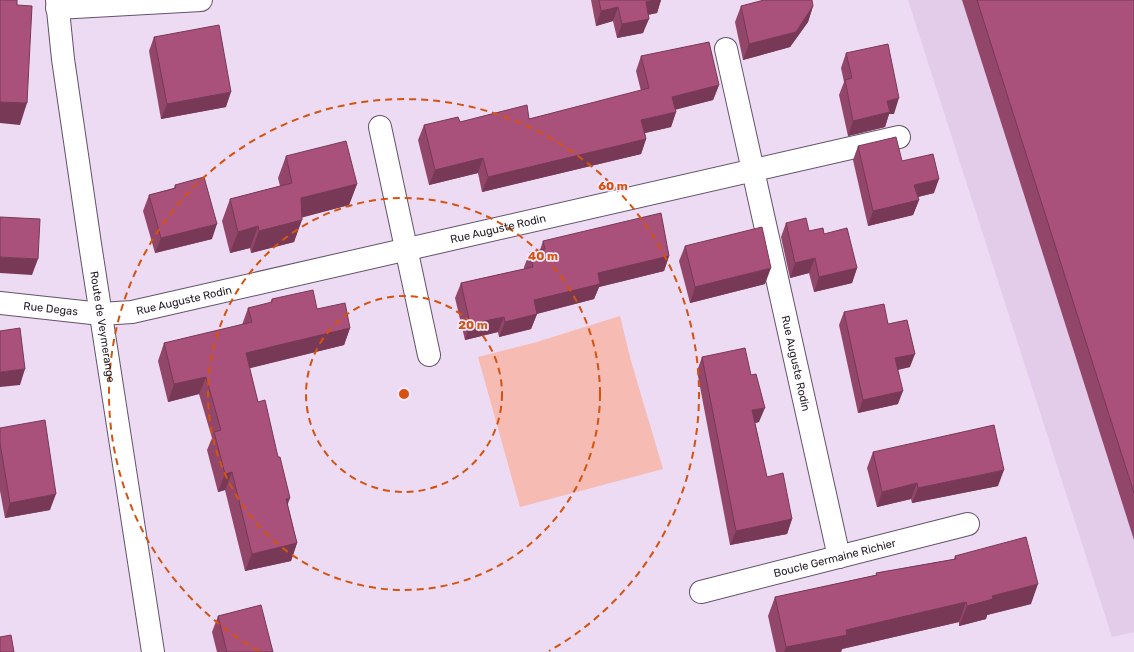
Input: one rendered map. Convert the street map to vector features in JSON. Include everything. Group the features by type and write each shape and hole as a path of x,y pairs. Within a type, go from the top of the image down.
{"street":[{"path":"57,4 201,0"},
{"name":"Route de Veymerange","path":"57,4 71,113 153,652"},
{"name":"Rue Auguste Rodin","path":"726,49 839,557"},
{"path":"380,127 429,355"},
{"name":"Rue Auguste Rodin","path":"102,314 132,312 899,136"},
{"name":"Rue Degas","path":"0,303 102,314"},
{"name":"Boucle Germaine Richier","path":"701,592 968,524"}],"shaded area":[{"path":"908,0 1134,0 1134,632 1112,637"},
{"path":"620,316 631,361 663,469 520,507 478,357 537,342"}],"building":[{"path":"0,0 17,0 17,5 32,6 27,103 0,102"},
{"path":"599,0 654,0 646,2 649,19 622,24 618,7 601,11"},
{"path":"764,0 812,0 813,6 796,32 749,44 741,6"},
{"path":"977,0 1134,0 1134,493"},
{"path":"219,25 231,92 167,104 154,37"},
{"path":"709,42 719,85 672,97 676,112 641,120 646,139 488,177 483,158 435,170 424,125 458,117 460,122 527,105 529,119 649,88 641,56"},
{"path":"888,44 899,98 887,101 890,112 853,121 845,80 852,78 846,53"},
{"path":"896,137 902,161 933,154 939,179 914,185 919,200 873,211 858,146"},
{"path":"346,141 357,184 301,198 302,220 259,231 258,226 238,232 230,199 292,183 286,156"},
{"path":"204,177 217,224 161,238 149,195 176,188 175,185"},
{"path":"661,213 669,256 598,273 600,284 534,300 537,314 505,322 504,317 470,324 461,283 533,267 530,252 545,249 543,241"},
{"path":"0,217 40,219 38,259 0,257"},
{"path":"806,218 809,231 823,228 824,234 847,228 857,268 819,277 815,258 795,263 786,223"},
{"path":"762,227 771,268 695,287 685,246"},
{"path":"313,290 317,309 345,303 350,328 246,353 258,402 265,400 278,457 280,457 290,498 286,499 297,543 252,554 232,472 225,474 214,432 221,430 206,377 174,384 164,343 252,322 248,308 272,302 272,299"},
{"path":"884,304 888,324 907,320 915,354 895,358 903,391 863,400 844,312"},
{"path":"20,328 25,369 0,372 0,331"},
{"path":"745,348 751,375 756,374 765,408 752,410 767,477 783,473 792,519 736,531 702,357"},
{"path":"45,420 56,494 10,503 0,443 0,428"},
{"path":"994,425 1004,470 918,488 917,483 882,492 873,452"},
{"path":"1026,537 1038,584 992,596 993,599 967,606 966,602 846,630 847,635 786,647 775,597 877,575 876,573 956,559 955,556"},
{"path":"261,605 273,652 227,652 218,616"},
{"path":"11,635 14,652 0,652 0,637"}]}
